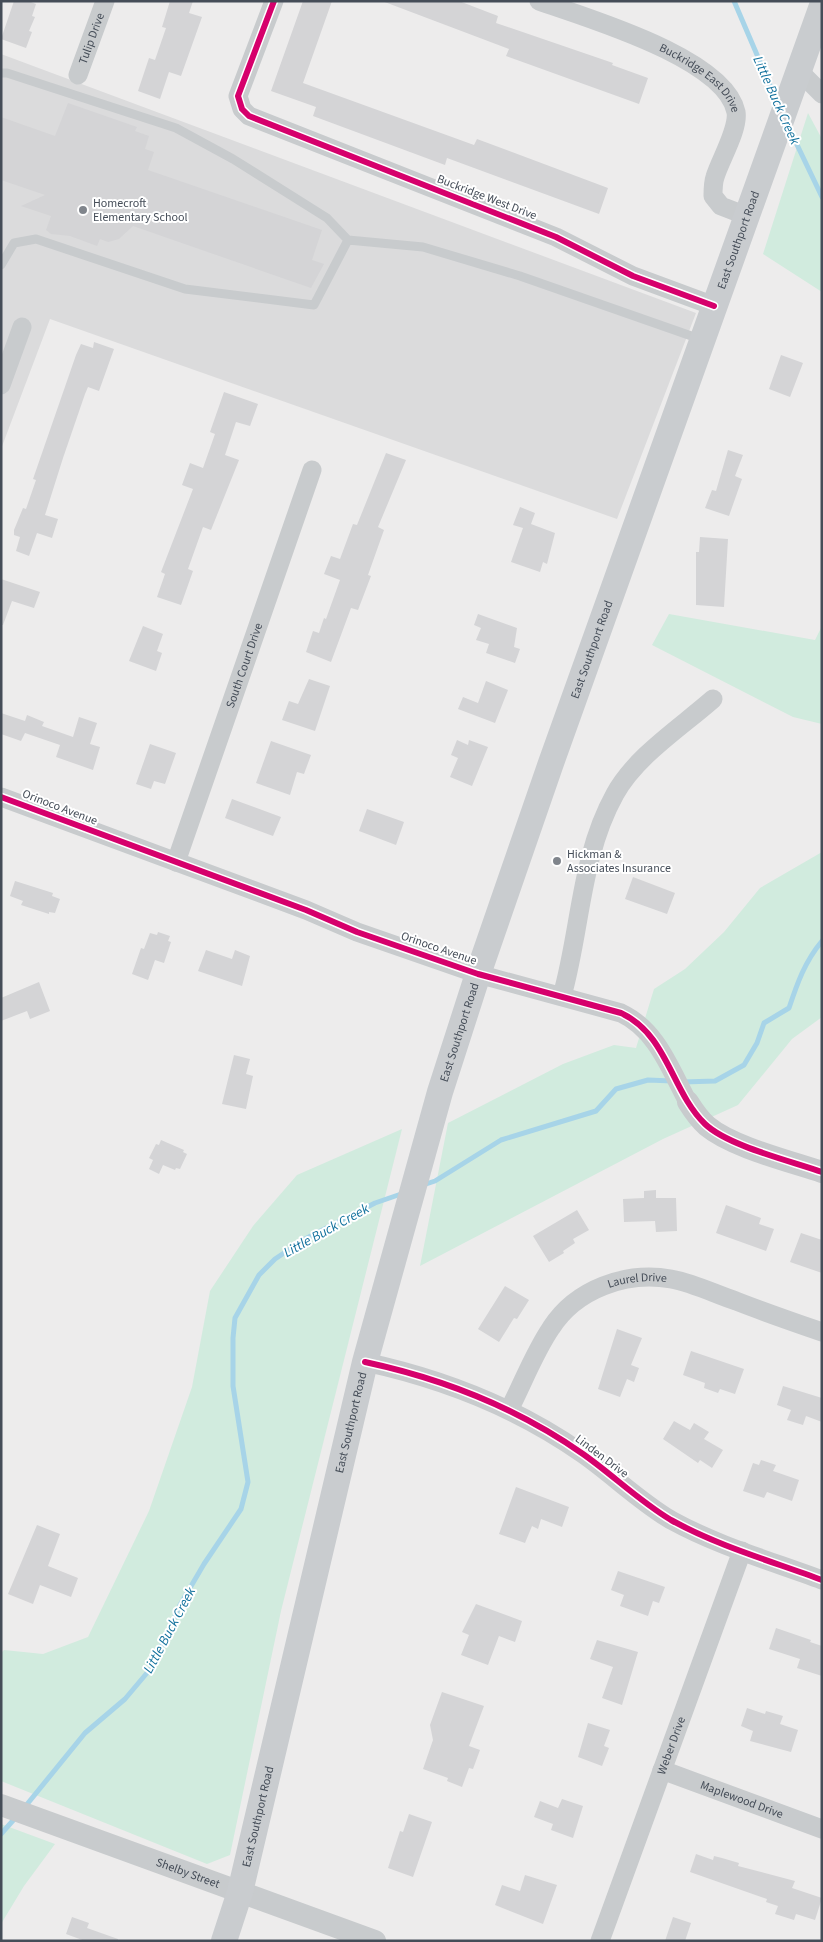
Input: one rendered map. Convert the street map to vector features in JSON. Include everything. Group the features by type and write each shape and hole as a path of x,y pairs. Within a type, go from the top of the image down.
{"main road":[{"name":"East Southport Road","path":"224,1941 240,1892 365,1362 422,1154 478,974 714,306 798,73 819,22"}],"street":[{"name":"Tulip Drive","path":"78,76 105,1"},
{"name":"Buckridge West Drive","path":"274,1 238,96 242,109 249,116 556,237 633,276 714,306"},
{"name":"Buckridge East Drive","path":"539,1 643,37 697,68 728,93 736,113 734,130 714,179 713,196 721,206 747,216"},
{"path":"798,73 822,94"},
{"path":"1,386 22,327"},
{"name":"South Court Drive","path":"176,862 312,470"},
{"path":"562,996 587,868 615,794 646,757 713,699"},
{"name":"Orinoco Avenue","path":"1,797 306,910 357,932 478,974 622,1013 642,1026 658,1045 688,1102 706,1126 740,1143 822,1172"},
{"name":"Laurel Drive","path":"509,1410 551,1328 565,1311 581,1297 600,1287 621,1280 650,1277 678,1281 822,1332"},
{"name":"Linden Drive","path":"365,1362 439,1381 509,1410 583,1454 640,1500 670,1520 704,1537 822,1580"},
{"name":"Weber Drive","path":"600,1941 742,1551"},
{"name":"Maplewood Drive","path":"662,1770 822,1828"},
{"name":"Shelby Street","path":"1,1805 375,1941"}],"lane":[{"path":"1,74 7,73 176,128 233,159 327,218 348,240 423,247 520,276 702,340"},
{"path":"1,265 14,243 36,239 185,289 314,305 348,240"}],"shaded area":[{"path":"1,54 696,313 617,519 50,319 1,449"}],"green space":[{"path":"808,113 822,139 822,292 763,254"},
{"path":"669,614 815,640 822,626 822,724 793,717 652,645"},
{"path":"822,852 822,1017 792,1039 738,1105 663,1139 420,1266 448,1123 563,1064 614,1045 636,1048 654,989 685,969 724,932 760,888"},
{"path":"402,1129 281,1611 230,1855 207,1864 1,1781 1,1653 4,1650 43,1654 88,1637 149,1511 192,1387 210,1291 253,1226 297,1175"},
{"path":"1,1824 55,1844 24,1886 1,1924"}],"building":[{"path":"14,1 28,1 36,4 32,16 35,17 29,31 32,32 26,48 1,39"},
{"path":"170,1 193,1 189,13 202,17 181,76 169,72 160,99 138,91 149,58 155,60 166,28 162,27"},
{"path":"303,1 332,1 303,83 474,145 477,139 608,188 599,214 447,158 445,165 313,116 316,107 271,91"},
{"path":"382,1 459,1 498,16 496,23 613,63 612,65 648,78 639,104 506,56 509,49"},
{"path":"68,103 137,127 135,131 149,136 145,149 154,152 148,170 322,230 312,260 324,264 311,288 133,226 119,239 108,242 100,239 97,246 70,236 51,234 46,230 51,216 21,206 45,195 1,180 1,117 55,136"},
{"path":"94,342 114,349 99,391 88,387 63,458 45,515 58,519 52,538 37,533 29,556 16,551 20,537 14,535 14,530 23,508 26,509 36,480 33,479 76,355 81,344 93,348"},
{"path":"781,355 803,363 790,397 769,389"},
{"path":"224,392 258,404 250,426 236,422 225,455 239,460 211,530 203,527 188,569 193,571 181,605 157,597 165,574 161,572 193,489 182,485 190,463 203,468 215,434 210,432"},
{"path":"728,450 743,455 735,476 742,479 729,516 705,508 712,490 716,491"},
{"path":"386,453 406,460 378,527 384,530 368,575 371,576 358,610 351,608 331,662 306,652 313,631 319,633 324,618 326,619 340,580 324,574 331,556 340,559 353,524 357,525"},
{"path":"520,507 535,513 531,524 555,533 547,564 543,562 540,572 511,562 523,528 513,525"},
{"path":"700,537 728,539 724,607 696,605 696,552 699,552"},
{"path":"1,579 40,592 34,608 12,601 3,625 1,625"},
{"path":"478,614 517,628 514,647 520,649 515,663 486,653 489,644 476,640 481,628 474,625"},
{"path":"143,626 163,634 157,651 162,653 156,671 129,661"},
{"path":"309,679 330,686 315,731 282,720 289,701 298,704"},
{"path":"486,681 508,690 495,723 458,709 463,697 478,703"},
{"path":"1,713 25,721 27,715 44,722 42,726 73,737 79,717 97,723 90,744 100,747 93,770 56,757 60,745 25,733 21,741 1,734"},
{"path":"457,740 468,745 469,740 488,747 472,786 450,777 458,758 451,755"},
{"path":"271,741 311,755 304,774 297,772 290,795 256,783"},
{"path":"150,744 176,753 165,784 154,781 151,789 136,784"},
{"path":"232,799 281,817 273,836 225,818"},
{"path":"367,809 404,822 396,845 359,831"},
{"path":"633,877 675,893 667,914 625,899"},
{"path":"15,881 53,893 52,896 60,899 55,913 49,912 49,914 21,905 23,901 10,896"},
{"path":"158,932 170,936 168,941 171,942 164,963 155,960 148,980 132,974 141,948 144,949 150,933 157,935"},
{"path":"206,950 232,959 235,950 250,956 242,986 198,971"},
{"path":"39,982 50,1011 30,1019 27,1011 1,1021 1,998"},
{"path":"234,1055 250,1059 246,1074 253,1076 246,1109 222,1104"},
{"path":"161,1140 184,1150 183,1152 187,1154 180,1169 176,1168 175,1170 163,1165 159,1174 149,1169 153,1160 149,1158 156,1144 159,1145"},
{"path":"656,1190 656,1198 676,1198 677,1231 656,1232 655,1221 624,1222 623,1199 644,1198 644,1191"},
{"path":"726,1205 761,1218 759,1224 774,1229 766,1251 716,1233"},
{"path":"577,1210 589,1230 573,1239 575,1243 563,1251 564,1253 549,1262 533,1236"},
{"path":"801,1233 822,1240 822,1273 790,1262"},
{"path":"505,1286 529,1300 517,1319 514,1318 499,1342 478,1329"},
{"path":"617,1329 642,1338 631,1365 639,1368 634,1382 627,1379 620,1397 598,1389"},
{"path":"691,1351 744,1369 735,1394 720,1389 718,1393 704,1388 705,1383 683,1375"},
{"path":"783,1386 822,1398 822,1422 806,1416 803,1425 787,1420 791,1410 777,1405"},
{"path":"674,1421 690,1430 694,1423 709,1432 704,1439 723,1450 712,1468 700,1460 698,1463 663,1439"},
{"path":"761,1460 776,1465 773,1471 799,1480 792,1501 767,1492 764,1498 743,1491 753,1463 759,1465"},
{"path":"516,1487 569,1507 562,1527 541,1519 538,1529 532,1526 525,1543 499,1534"},
{"path":"37,1525 60,1534 48,1566 78,1578 71,1597 40,1585 33,1604 8,1594"},
{"path":"618,1571 665,1587 659,1603 653,1601 648,1616 620,1606 624,1595 611,1590"},
{"path":"476,1604 522,1621 515,1642 499,1636 488,1665 461,1655 469,1635 462,1632"},
{"path":"776,1628 811,1640 810,1642 822,1646 822,1676 797,1668 800,1659 769,1649"},
{"path":"597,1640 638,1652 622,1705 602,1698 613,1667 590,1659"},
{"path":"442,1692 484,1706 469,1746 480,1750 473,1769 469,1768 462,1787 447,1781 448,1778 423,1769 433,1740 430,1725"},
{"path":"747,1708 765,1714 766,1711 783,1716 780,1724 798,1730 791,1752 750,1741 753,1731 741,1726"},
{"path":"588,1723 610,1730 604,1746 609,1748 602,1766 578,1757"},
{"path":"562,1799 583,1806 573,1838 551,1830 553,1824 534,1817 540,1801 558,1808"},
{"path":"409,1814 432,1822 413,1877 388,1868 400,1831 403,1832"},
{"path":"696,1854 713,1860 714,1856 722,1858 739,1863 738,1866 795,1881 792,1888 822,1898 815,1920 796,1914 794,1920 775,1914 778,1906 766,1902 767,1899 690,1872"},
{"path":"525,1875 557,1885 543,1924 495,1905 502,1885 520,1891"},
{"path":"72,1917 89,1923 87,1928 118,1939 118,1941 85,1941 66,1934"},
{"path":"673,1917 691,1923 685,1941 665,1941"}],"waterway":[{"name":"Little Buck Creek","path":"734,1 778,104"},
{"name":"Little Buck Creek","path":"789,128 822,197"},
{"name":"Little Buck Creek","path":"683,1082 715,1081 744,1065 757,1043 764,1023 789,1008 806,965 822,941"},
{"name":"Little Buck Creek","path":"423,1185 435,1181 501,1140 596,1111 616,1089 648,1080 672,1081"},
{"name":"Little Buck Creek","path":"24,1808 85,1733 125,1699 152,1667 180,1605 204,1564 241,1509 248,1482 233,1386 233,1338 235,1318 259,1275 275,1259 305,1239 375,1203 404,1193"},
{"name":"Little Buck Creek","path":"1,1834 17,1816"}],"cycle path":[{"path":"274,1 238,96 242,109 249,116 556,237 633,276 714,306"},
{"path":"1,797 306,910 357,932 478,974 621,1013 637,1023 649,1035 668,1064 694,1111 715,1132 744,1146 822,1172"},
{"path":"365,1362 451,1386 505,1409 558,1437 605,1470 648,1505 671,1520 707,1538 822,1580"}],"place":[{"name":"Homecroft Elementary School","path":"83,210"},
{"name":"Hickman & Associates Insurance","path":"557,861"}]}
